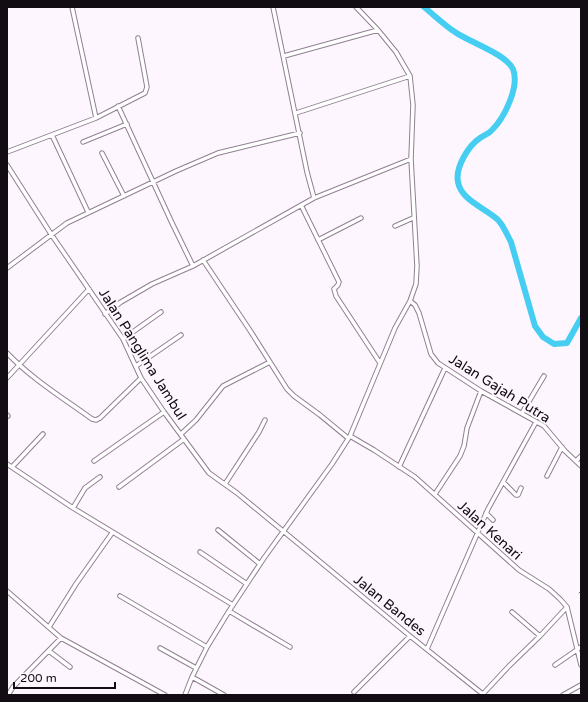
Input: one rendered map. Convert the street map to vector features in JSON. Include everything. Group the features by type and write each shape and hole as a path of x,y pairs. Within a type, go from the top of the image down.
{"street":[{"path":"72,7 96,118"},
{"path":"273,7 314,198"},
{"path":"185,695 196,668 207,647 229,611 260,564 332,464 349,437 395,328 410,301 416,284 417,266 411,159 413,105 410,76 396,52 356,7"},
{"path":"284,56 378,30"},
{"path":"7,152 96,118 139,96 147,90 138,38"},
{"path":"296,113 410,76"},
{"path":"118,106 193,266"},
{"path":"83,142 126,124"},
{"path":"7,268 67,222 176,171 218,153 300,133"},
{"path":"52,135 88,212"},
{"path":"102,153 124,196"},
{"path":"105,314 121,302 152,284 193,266 300,205 411,159"},
{"name":"Jalan Panglima Jambul","path":"7,165 51,234 123,339 142,378 164,412 209,473 225,484 283,532"},
{"path":"300,205 339,282 334,289 336,296 380,363"},
{"path":"318,240 361,218"},
{"path":"395,226 414,218"},
{"name":"Jalan Kenari","path":"202,260 285,385 294,396 349,437 374,450 415,477 518,570 549,589 560,599 567,607 579,647 581,665"},
{"path":"7,378 89,289"},
{"name":"Jalan Gajah Putra","path":"410,301 415,305 419,313 431,354 438,363 481,391 544,426 581,466"},
{"path":"123,339 161,312"},
{"path":"136,366 181,335"},
{"path":"7,353 18,365 47,388 92,419 96,420 100,418 142,378"},
{"path":"181,434 196,420 223,386 270,362"},
{"path":"399,467 445,368"},
{"path":"522,413 544,376"},
{"path":"435,494 459,458 464,446 467,428 481,391"},
{"path":"94,462 164,412"},
{"path":"225,484 259,432 265,420"},
{"path":"427,649 486,513 536,422"},
{"path":"12,467 43,434"},
{"path":"119,487 184,439"},
{"path":"547,476 562,447"},
{"path":"576,461 581,456"},
{"path":"7,464 112,533 233,605"},
{"path":"72,508 85,488 100,477"},
{"path":"503,482 516,495 518,495 521,488"},
{"path":"486,513 493,520"},
{"path":"218,530 260,564"},
{"name":"Jalan Bandes","path":"283,532 483,695"},
{"path":"49,627 76,584 112,533"},
{"path":"200,552 247,584"},
{"path":"7,590 62,638 165,695"},
{"path":"120,596 207,647"},
{"path":"483,695 509,666 567,607"},
{"path":"229,611 290,647"},
{"path":"512,612 540,636"},
{"path":"354,692 410,636"},
{"path":"8,695 62,638"},
{"path":"555,665 579,647"},
{"path":"160,648 196,668"},
{"path":"49,651 70,667"},
{"path":"192,677 224,695"},
{"path":"563,695 581,685"}],"waterway":[{"path":"424,7 461,36 503,58 513,69 515,76 513,93 510,102 497,125 475,142 463,158 458,170 458,182 460,188 468,199 497,219 505,230 511,242 535,326 543,337 554,344 567,343 581,318"}]}
